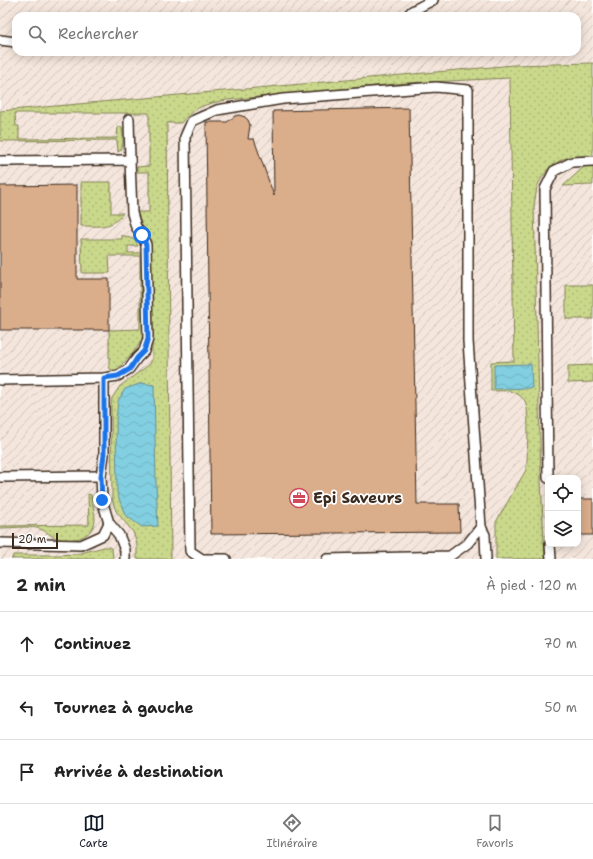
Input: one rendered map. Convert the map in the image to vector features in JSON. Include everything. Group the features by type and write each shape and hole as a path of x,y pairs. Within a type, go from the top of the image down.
{"lane":[{"path":"411,12 433,0"},
{"path":"0,40 12,42"},
{"path":"226,559 202,559 190,550 185,137 192,121 217,110 283,99 436,87 468,90 468,341 481,527 485,535 486,559"},
{"path":"0,380 104,378 118,376 130,369 137,358 144,351 148,339 146,245 142,235 136,227 132,213 129,119"},
{"path":"0,160 130,160"},
{"path":"548,475 544,189 554,171 572,162 593,161"},
{"path":"104,378 104,455 101,476 102,500 109,523 120,535 125,550 125,559"},
{"path":"0,477 101,476"},
{"path":"0,543 81,545 102,535 109,523"},
{"path":"327,559 450,556 468,542 481,527"},
{"path":"550,547 551,559"}],"shaded area":[{"path":"0,0 593,0 593,559 0,559"}],"green space":[{"path":"593,63 593,156 579,156 563,159 551,166 542,177 537,187 534,206 541,481 545,559 496,559 496,522 526,470 528,441 527,406 525,401 513,392 491,391 491,362 514,361 510,78 407,83 227,100 196,109 181,123 167,123 171,559 137,559 137,544 133,532 116,511 112,499 111,406 112,398 120,386 150,364 152,359 151,240 139,220 137,212 149,212 149,172 137,172 137,167 149,166 149,113 15,113 16,126 19,126 19,139 117,138 118,126 122,128 123,139 122,148 118,152 117,140 0,141 0,111 514,65"},
{"path":"586,165 593,165 593,185 563,186"},
{"path":"81,182 111,182 111,213 123,213 115,222 105,226 81,226"},
{"path":"122,235 135,240 138,246 128,246 128,253 142,254 144,330 141,341 135,350 119,368 116,370 111,370 109,367 109,330 140,329 140,256 109,256 110,273 82,273 81,239 122,239"},
{"path":"566,285 593,285 593,319 566,319"},
{"path":"593,365 593,382 568,383 568,366"},
{"path":"88,494 91,495 95,514 94,525 87,534 77,539 59,539 37,528 0,528 0,526 89,525"},
{"path":"109,547 112,549 113,559 12,559 13,555 77,554"}],"water":[{"path":"531,364 532,388 494,389 494,365"},
{"path":"142,383 154,385 158,526 142,527 125,515 117,493 116,421 118,401 125,389"}],"building":[{"path":"409,108 417,504 459,504 460,532 211,534 206,122 227,122 239,115 248,120 250,125 248,139 254,139 274,196 273,111"},
{"path":"77,185 77,279 109,279 109,330 0,330 0,186"},
{"path":"581,499 593,499 593,535 581,535"}],"place":[{"name":"Epi Saveurs","path":"299,498"}],"route":[{"path":"102,500 101,476 104,455 104,378 118,376 130,369 137,358 144,351 148,339 146,245 142,235"}]}
